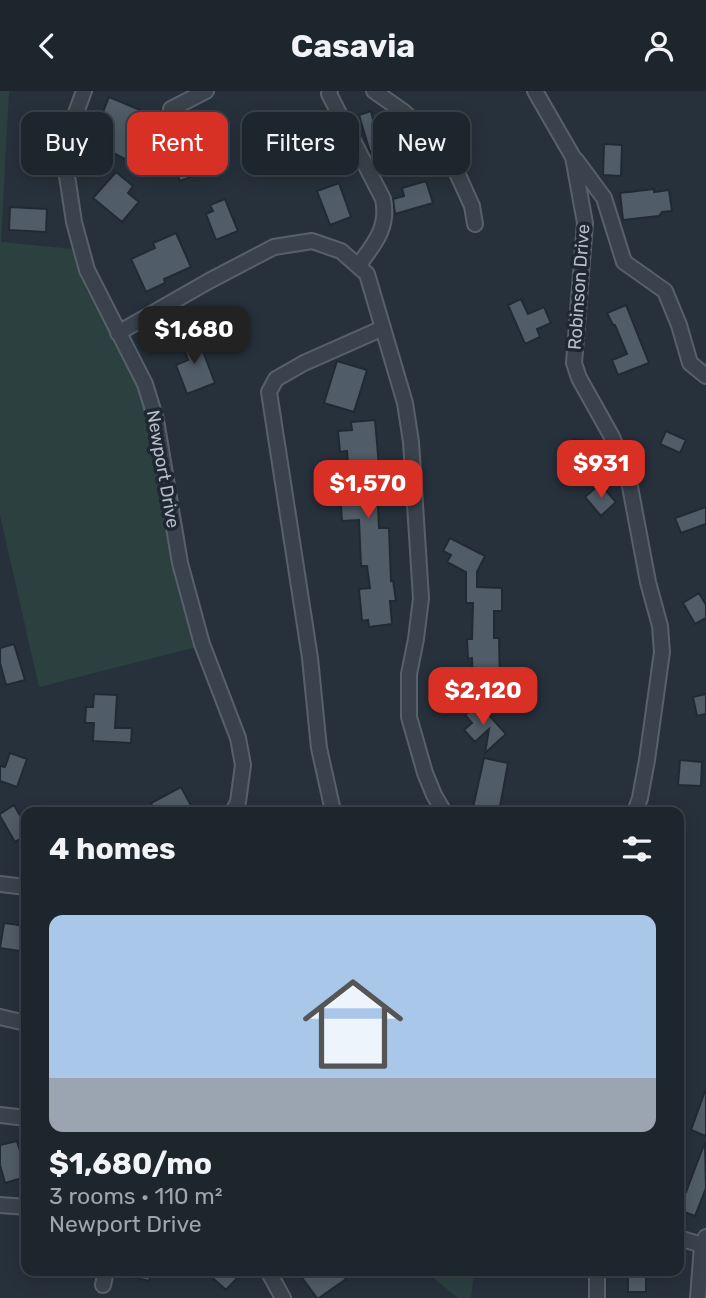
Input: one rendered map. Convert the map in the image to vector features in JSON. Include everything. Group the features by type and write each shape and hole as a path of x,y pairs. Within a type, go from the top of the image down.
{"street":[{"name":"Newport Drive","path":"84,91 73,121 66,169 74,222 87,270 145,384 156,420 180,563 202,643 238,738 243,765 236,807"},
{"path":"172,109 206,91"},
{"path":"330,91 329,94 383,199 386,213 379,237 358,266"},
{"path":"374,91 404,112 448,153 472,206 475,224"},
{"name":"Robinson Drive","path":"535,91 573,157 585,223 574,363 579,378 612,436 628,476 648,582 660,627 662,652 647,760 636,807"},
{"path":"573,157 604,198 624,262 665,291 690,363 706,376"},
{"path":"118,333 274,247 312,241 341,251 367,275 405,403 411,442 421,598 409,674 409,717 425,773 441,807"},
{"path":"332,807 319,748 310,658 269,392 276,379 304,363 383,328"},
{"path":"0,884 21,886"},
{"path":"0,1017 21,1022"},
{"path":"0,1115 21,1117"},
{"path":"0,1205 21,1207"},
{"path":"684,1239 704,1241 698,1298"},
{"path":"271,1276 283,1298"},
{"path":"597,1276 597,1298"}],"green space":[{"path":"0,91 9,91 1,242 73,249 86,289 130,367 149,416 181,596 197,647 39,687 0,515"},
{"path":"431,1276 473,1276 471,1298 458,1298"}],"building":[{"path":"109,97 145,112 127,112 125,159 113,153 113,112 103,112"},
{"path":"371,111 373,151 370,152 359,115"},
{"path":"604,144 622,145 621,176 603,175"},
{"path":"116,172 133,186 128,193 139,202 122,222 93,198"},
{"path":"178,175 197,175 180,181"},
{"path":"426,181 433,203 395,214 393,199 404,196 402,188"},
{"path":"339,183 351,217 330,225 317,191"},
{"path":"654,189 654,192 669,190 672,211 662,212 659,216 623,220 620,193"},
{"path":"225,199 238,231 216,240 206,214 213,211 210,205"},
{"path":"10,207 47,209 46,232 9,230"},
{"path":"176,233 191,267 164,279 165,283 146,292 131,259 155,248 153,243"},
{"path":"521,299 528,314 544,307 551,323 537,329 540,337 525,344 508,305"},
{"path":"626,305 649,363 618,375 612,360 627,354 607,313"},
{"path":"196,333 215,383 187,394 176,365 188,360 180,339"},
{"path":"337,361 367,370 354,412 324,403"},
{"path":"375,420 379,466 376,467 379,528 389,528 391,581 393,580 396,601 390,601 392,624 369,627 368,620 362,621 359,589 370,588 367,566 361,566 359,520 342,521 339,479 349,478 347,451 340,452 338,431 352,430 351,422"},
{"path":"666,431 686,440 680,453 660,444"},
{"path":"573,439 583,440 582,456 572,456"},
{"path":"600,484 616,502 601,516 585,497"},
{"path":"706,507 706,524 681,533 675,518"},
{"path":"450,538 485,556 477,572 477,587 502,588 502,611 494,611 494,638 499,638 500,683 473,684 472,658 468,659 467,639 472,639 473,603 466,603 466,572 447,562 451,555 443,551"},
{"path":"699,593 706,605 706,618 695,624 683,603"},
{"path":"14,644 25,680 6,685 0,663 0,648"},
{"path":"94,694 117,695 115,728 132,728 131,743 93,741 94,723 85,723 86,707 93,707"},
{"path":"706,694 706,714 697,716 693,697"},
{"path":"478,703 506,734 485,753 489,729 475,742 464,730 472,723 465,715"},
{"path":"10,753 27,759 17,787 0,781 0,766 5,767"},
{"path":"484,758 508,763 500,807 473,807"},
{"path":"680,760 702,762 701,786 678,785"},
{"path":"181,787 192,807 153,807 151,803"},
{"path":"14,805 21,817 21,838 15,842 0,814"},
{"path":"4,923 21,925 21,951 0,948"},
{"path":"706,1091 706,1136 691,1130"},
{"path":"17,1141 21,1154 21,1178 5,1183 0,1165 0,1145"},
{"path":"705,1142 706,1188 695,1216 684,1212 686,1192"},
{"path":"128,1276 150,1276 149,1281"},
{"path":"211,1276 239,1276 226,1290"},
{"path":"301,1276 344,1276 346,1279 319,1298"},
{"path":"628,1276 646,1276 646,1292 628,1292"}]}
